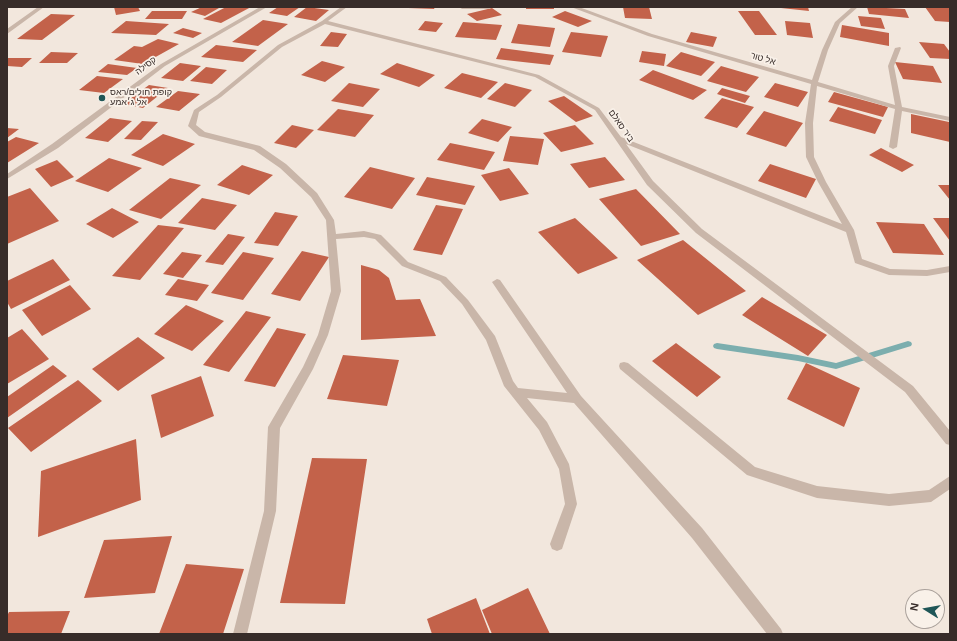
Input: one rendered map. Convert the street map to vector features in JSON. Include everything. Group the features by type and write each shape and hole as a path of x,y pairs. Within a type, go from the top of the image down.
{"street":[{"path":"7,32 41,7"},
{"name":"קסילה","path":"7,177 55,146 163,64 264,7"},
{"path":"240,634 270,511 274,427 308,369 323,334 336,291 330,220 314,194 284,166 257,148 202,134 192,126 196,111 219,96 280,46 324,22 344,7"},
{"path":"462,7 489,7"},
{"name":"אל טור","path":"574,7 650,35 898,108 950,119"},
{"path":"855,7 838,22 814,83 809,123 810,157 822,182 850,230 858,261 889,272 927,273 950,269"},
{"name":"ביר סאלם","path":"324,22 537,76 597,109 650,183 699,231 909,389 950,440"},
{"path":"893,147 898,108 891,66 898,48"},
{"path":"617,138 850,230"},
{"path":"331,236 364,234 378,237 404,264 444,279 465,302 491,339 508,383 543,426 565,468 571,504 557,544"},
{"path":"497,282 577,399 697,533 776,634"},
{"path":"624,366 751,471 817,492 889,500 931,496 950,482"},
{"path":"515,392 577,399"}],"building":[{"path":"114,7 138,7 140,11 116,15"},
{"path":"202,7 219,8 205,16 191,12"},
{"path":"226,7 251,7 221,23 203,19"},
{"path":"278,7 300,7 287,16 269,13"},
{"path":"307,7 329,10 316,21 294,17"},
{"path":"408,7 435,7 434,9"},
{"path":"526,7 554,7 554,9 526,9"},
{"path":"623,7 649,7 652,19 625,18"},
{"path":"808,7 809,11 781,8"},
{"path":"867,7 905,9 909,18 869,14"},
{"path":"925,7 950,8 950,22 935,21"},
{"path":"492,8 502,15 477,21 467,14"},
{"path":"152,11 187,11 182,19 145,19"},
{"path":"565,11 592,21 578,27 552,17"},
{"path":"738,11 759,11 777,35 755,35"},
{"path":"51,14 75,15 42,40 17,39"},
{"path":"858,16 881,18 885,29 861,26"},
{"path":"263,20 288,24 258,46 232,42"},
{"path":"126,21 169,24 156,35 111,33"},
{"path":"425,21 443,23 436,32 418,30"},
{"path":"785,21 810,23 813,38 787,35"},
{"path":"463,22 502,25 496,40 455,37"},
{"path":"518,24 555,28 550,47 511,43"},
{"path":"842,25 889,33 889,46 840,37"},
{"path":"183,28 202,33 193,38 173,33"},
{"path":"331,32 347,34 338,47 320,46"},
{"path":"571,32 608,36 601,57 562,52"},
{"path":"691,32 717,37 713,47 686,42"},
{"path":"158,39 179,44 143,64 114,60 134,46 142,47"},
{"path":"919,42 944,44 950,52 950,59 930,58"},
{"path":"216,45 257,50 243,62 201,57"},
{"path":"501,48 554,55 550,65 496,59"},
{"path":"642,51 666,54 664,66 639,62"},
{"path":"51,52 78,53 67,63 39,63"},
{"path":"681,52 715,62 701,76 666,66"},
{"path":"7,58 32,58 22,67 7,66"},
{"path":"322,61 345,67 325,82 301,75"},
{"path":"895,62 933,66 942,83 903,79"},
{"path":"180,63 201,66 183,81 161,78"},
{"path":"397,63 435,75 419,87 380,74"},
{"path":"108,64 137,68 127,75 98,72"},
{"path":"721,66 759,77 746,92 707,81"},
{"path":"206,67 227,70 212,84 190,81"},
{"path":"653,70 707,90 693,100 639,80"},
{"path":"462,73 498,82 481,98 444,88"},
{"path":"97,76 123,79 104,93 79,90"},
{"path":"349,83 380,89 363,107 331,101"},
{"path":"505,83 532,90 515,107 487,99"},
{"path":"775,83 808,92 798,107 764,97"},
{"path":"149,85 168,88 143,108 123,104"},
{"path":"722,88 750,96 745,103 717,94"},
{"path":"178,91 200,94 179,111 156,107"},
{"path":"834,92 888,107 883,117 828,102"},
{"path":"564,96 593,116 576,122 548,101"},
{"path":"722,98 754,107 737,128 704,118"},
{"path":"838,107 882,120 875,134 829,121"},
{"path":"338,109 374,115 355,137 317,130"},
{"path":"764,111 803,123 786,147 746,134"},
{"path":"911,114 949,122 950,142 911,133"},
{"path":"110,118 132,121 108,142 85,138"},
{"path":"482,119 512,127 498,142 468,133"},
{"path":"142,121 158,122 141,140 124,139"},
{"path":"292,125 314,130 296,148 274,143"},
{"path":"575,125 594,144 561,152 543,133"},
{"path":"7,128 19,129 7,138"},
{"path":"163,134 195,144 163,166 131,155"},
{"path":"510,136 544,139 538,165 503,161"},
{"path":"16,137 39,143 7,163 7,142"},
{"path":"450,143 495,152 484,170 437,160"},
{"path":"881,148 914,165 902,172 869,155"},
{"path":"605,157 625,180 589,188 570,164"},
{"path":"109,158 142,168 108,192 75,181"},
{"path":"57,160 74,177 51,187 35,169"},
{"path":"770,164 816,179 806,198 758,181"},
{"path":"242,165 273,175 249,195 217,185"},
{"path":"370,167 415,178 392,209 344,197"},
{"path":"509,168 529,194 500,201 481,175"},
{"path":"427,177 475,186 465,205 416,195"},
{"path":"170,178 201,185 161,219 129,210"},
{"path":"938,185 950,185 950,200"},
{"path":"30,188 59,221 7,244 7,197"},
{"path":"636,189 680,234 641,246 599,199"},
{"path":"202,198 237,205 215,230 178,223"},
{"path":"436,205 463,209 442,255 413,250"},
{"path":"112,208 139,222 113,238 86,224"},
{"path":"275,212 298,216 278,246 254,243"},
{"path":"575,218 618,258 578,274 538,232"},
{"path":"933,218 950,218 950,241"},
{"path":"876,222 924,224 944,255 893,253"},
{"path":"158,225 184,228 140,280 112,276"},
{"path":"228,234 245,237 223,265 205,262"},
{"path":"683,240 746,291 698,315 637,260"},
{"path":"302,251 329,257 300,301 271,294"},
{"path":"182,252 202,255 183,278 163,274"},
{"path":"243,252 274,258 243,300 211,293"},
{"path":"53,259 70,280 11,309 7,302 7,281"},
{"path":"361,265 379,270 389,278 396,300 420,299 436,336 361,340"},
{"path":"178,279 209,285 197,301 165,295"},
{"path":"70,285 91,309 42,336 22,310"},
{"path":"762,297 827,335 808,356 742,315"},
{"path":"186,305 224,321 192,351 154,334"},
{"path":"246,311 271,317 229,372 203,365"},
{"path":"277,328 306,334 275,387 244,381"},
{"path":"22,329 49,359 7,384 7,338"},
{"path":"138,337 165,358 118,391 92,369"},
{"path":"676,343 721,377 697,397 652,361"},
{"path":"343,355 399,360 387,406 327,399"},
{"path":"806,363 860,388 844,427 787,399"},
{"path":"53,365 67,376 7,418 7,397"},
{"path":"201,376 214,416 161,438 151,395"},
{"path":"78,380 102,401 31,452 8,428"},
{"path":"136,439 141,500 38,537 41,471"},
{"path":"312,458 367,459 345,604 280,603"},
{"path":"172,536 155,593 84,598 104,540"},
{"path":"186,564 244,569 223,634 159,634"},
{"path":"528,588 550,634 492,634 482,610"},
{"path":"476,598 490,634 432,634 427,619"},
{"path":"70,611 61,634 7,634 7,616 9,612"}],"waterway":[{"path":"717,346 798,358 836,366 908,344"}],"place":[{"name":"קופת חולים/ראס אל ג׳אמע","path":"102,98"}]}
